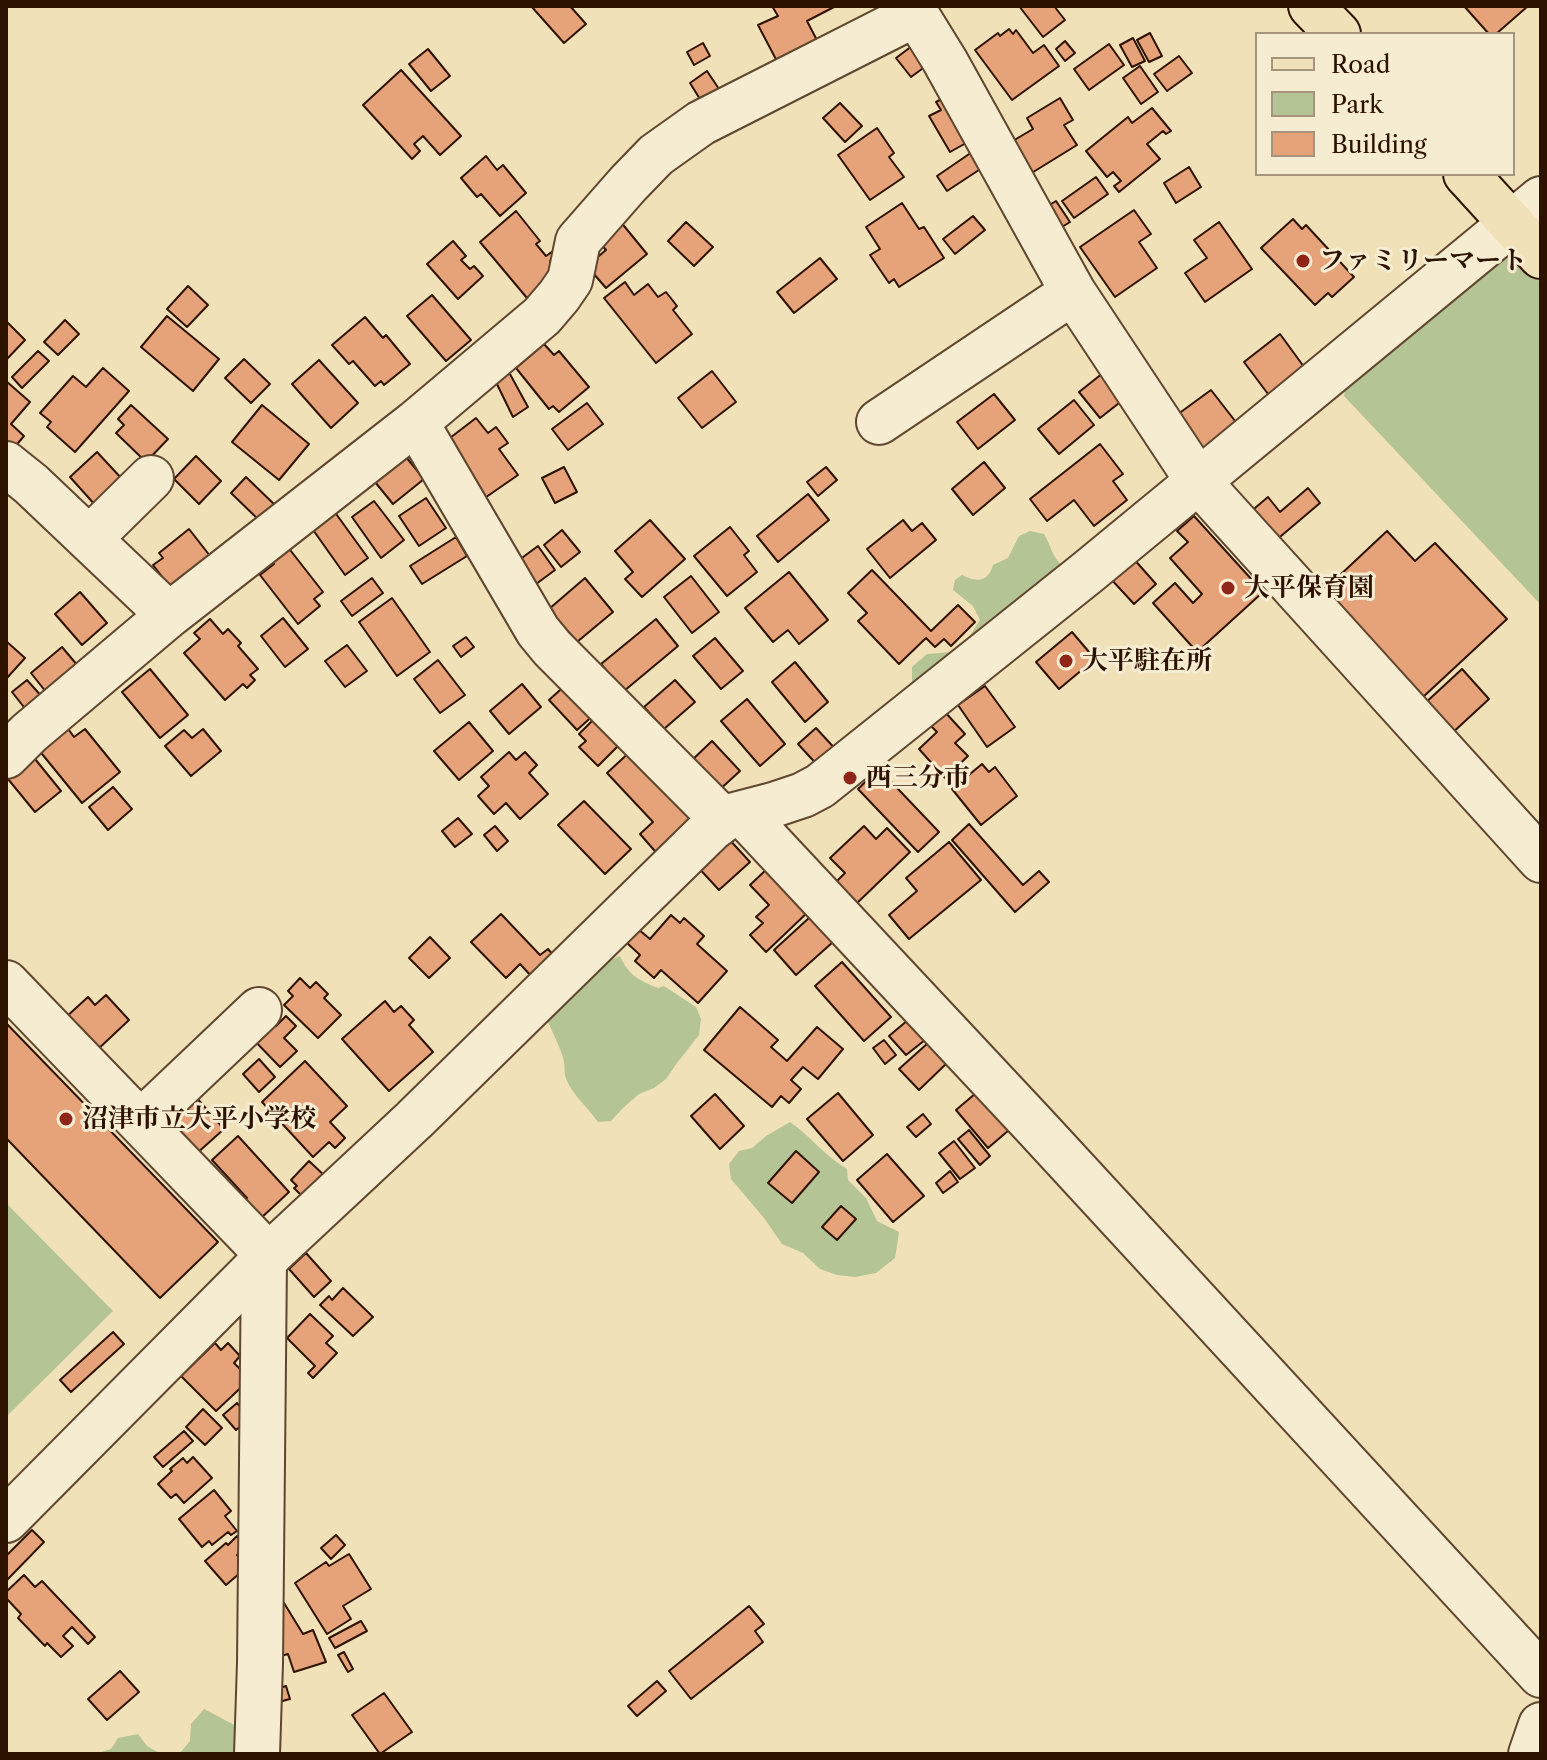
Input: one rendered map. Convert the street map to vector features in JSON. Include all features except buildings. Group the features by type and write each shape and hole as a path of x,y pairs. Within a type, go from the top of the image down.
{"main road":[{"path":"1311,6 1336,32"},
{"path":"1469,176 1526,211 1541,256"}],"street":[{"path":"6,756 169,615 415,423 542,316 570,280 578,241 656,155 701,123 914,10 1073,292 1198,481 1541,860"},
{"path":"6,1520 267,1258 414,1120 711,829 733,817 803,795 820,786 1088,572 1526,211"},
{"path":"879,422 1073,292"},
{"path":"415,423 538,631 552,648 733,817 1045,1138 1541,1675"},
{"path":"6,464 169,615"},
{"path":"89,539 151,478"},
{"path":"6,983 267,1258 257,1754"},
{"path":"141,1122 259,1010"},
{"path":"1531,1754 1541,1725"}],"green space":[{"path":"1512,252 1541,283 1541,605 1344,396 1345,391"},
{"path":"1030,531 1044,534 1063,566 912,690 912,667 927,654 952,652 966,642 980,620 973,606 953,590 955,580 962,575 977,580 985,578 993,565 1008,558 1019,536"},
{"path":"620,956 631,973 640,980 658,988 664,986 696,1007 701,1019 699,1035 666,1079 639,1094 611,1121 598,1122 567,1081 563,1056 547,1019 556,1005 568,1003 591,976"},
{"path":"790,1122 847,1169 848,1180 866,1198 877,1221 899,1232 895,1258 876,1273 855,1277 820,1269 803,1253 782,1244 731,1179 729,1164 739,1151 752,1148"},
{"path":"6,1203 113,1311 6,1417"},
{"path":"204,1709 242,1729 247,1754 169,1754 180,1753 190,1741 191,1724"},
{"path":"138,1734 147,1746 161,1754 95,1754 111,1749 118,1738"}],"place":[{"name":"ファミリーマート","path":"1303,261"},
{"name":"大平保育園","path":"1228,588"},
{"name":"大平駐在所","path":"1066,661"},
{"name":"西三分市","path":"850,778"},
{"name":"沼津市立大平小学校","path":"66,1119"}]}
